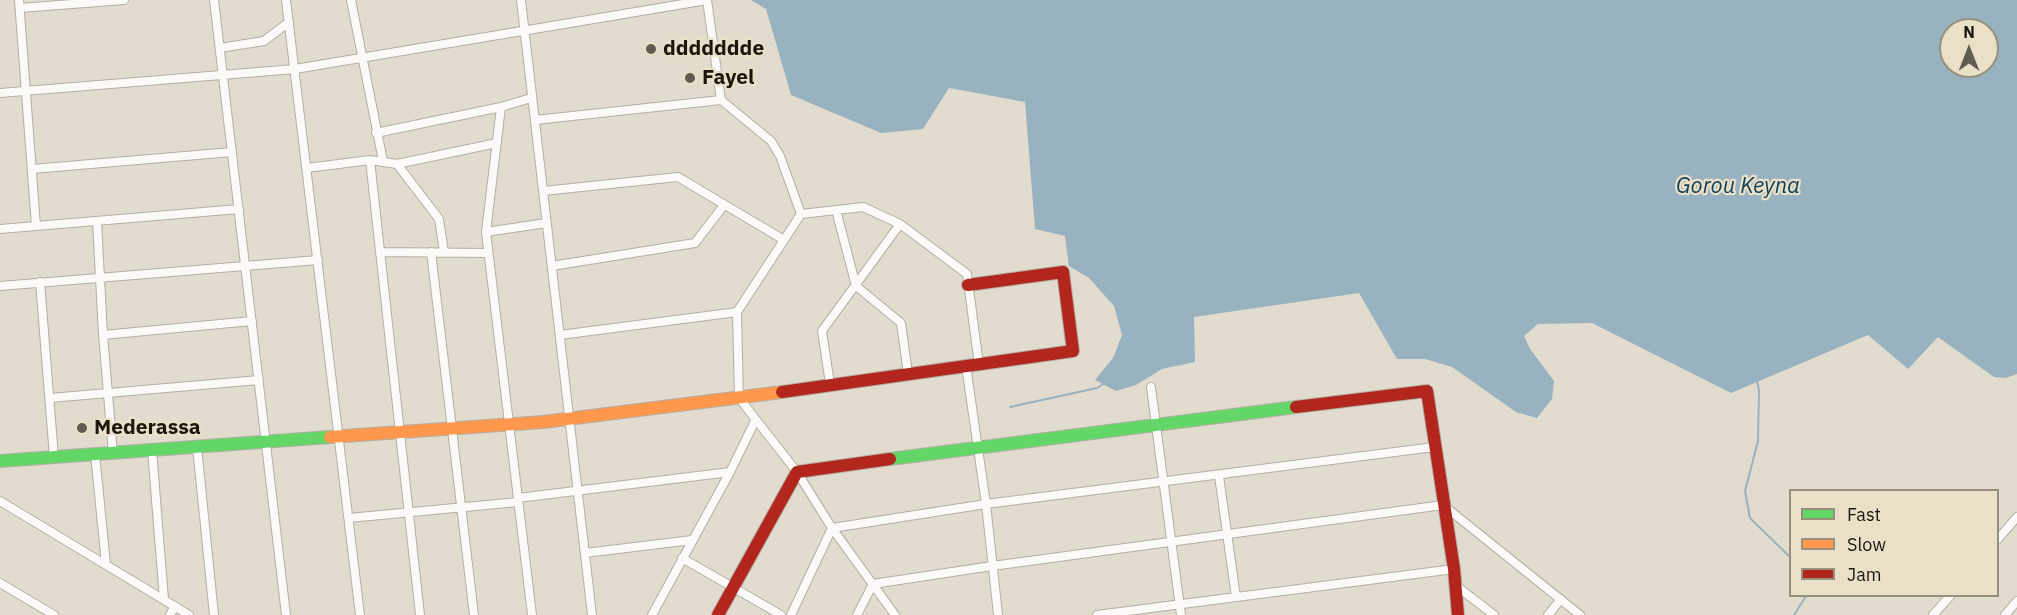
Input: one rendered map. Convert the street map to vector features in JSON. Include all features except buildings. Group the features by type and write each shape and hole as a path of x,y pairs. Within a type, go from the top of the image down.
{"street":[{"path":"36,226 20,4 124,0"},
{"path":"214,0 286,615"},
{"path":"286,0 360,615"},
{"path":"351,0 383,161"},
{"path":"521,0 592,615"},
{"path":"0,93 295,69 707,0 721,100 771,141 780,156 801,214"},
{"path":"220,48 264,41 289,22"},
{"path":"376,133 501,107 531,98"},
{"path":"535,120 721,100"},
{"path":"501,107 486,232 532,615"},
{"path":"307,168 370,160 397,164 496,143"},
{"path":"32,169 232,152"},
{"path":"370,160 420,615"},
{"path":"397,164 439,219 444,252"},
{"path":"543,191 678,177 784,240"},
{"path":"552,266 695,243 724,205"},
{"path":"801,214 863,207 900,224 966,274 978,446 998,615"},
{"path":"0,229 239,209"},
{"path":"836,210 856,286 901,323 908,374"},
{"path":"801,214 737,312 739,398 797,472 832,528 895,615"},
{"path":"97,221 103,335 113,453"},
{"path":"486,232 546,223"},
{"path":"830,384 822,331 900,224"},
{"path":"380,252 488,253"},
{"path":"430,252 474,615"},
{"path":"0,286 318,260"},
{"path":"0,461 569,418 739,398 1072,351 1063,272 968,285"},
{"path":"40,282 54,457"},
{"path":"560,335 737,312"},
{"path":"103,335 252,321"},
{"path":"50,398 259,380"},
{"path":"1151,387 1181,615"},
{"path":"797,472 978,446 1427,391 1454,569 1458,615"},
{"path":"652,615 730,472 755,421"},
{"path":"197,447 213,615"},
{"path":"832,528 986,504 1434,447"},
{"path":"152,450 164,599"},
{"path":"95,454 106,564"},
{"path":"349,518 461,508 578,490 730,472"},
{"path":"717,615 797,472"},
{"path":"1219,476 1236,597"},
{"path":"0,501 189,615"},
{"path":"873,584 1443,505 1580,615"},
{"path":"1999,539 2017,517"},
{"path":"791,615 832,528"},
{"path":"585,553 692,540"},
{"path":"682,558 782,615"},
{"path":"1097,615 1454,569"},
{"path":"0,583 54,615"},
{"path":"857,615 873,584"},
{"path":"1455,585 1494,615"},
{"path":"1933,615 1949,597"},
{"path":"1548,615 1561,599"},
{"path":"2005,615 2017,601"},
{"path":"170,615 175,606"}],"water":[{"name":"Gorou Keyna","path":"751,0 2017,0 2017,374 2006,378 1994,377 1938,337 1908,369 1868,335 1731,393 1592,323 1538,324 1524,336 1530,349 1554,381 1552,399 1537,418 1516,412 1452,367 1425,359 1397,359 1359,293 1194,317 1195,362 1162,369 1136,385 1116,391 1095,380 1113,358 1122,335 1114,306 1089,278 1069,266 1065,236 1035,229 1025,102 949,88 923,129 881,133 791,95 766,9"}],"waterway":[{"path":"1757,381 1759,390 1758,441 1745,491 1750,518 1789,556"},
{"path":"1010,407 1097,388 1105,383"},
{"path":"1794,615 1805,597"}],"traffic: fast":[{"path":"890,459 1296,407"},
{"path":"0,461 330,437"}],"traffic: slow":[{"path":"330,437 543,422 782,392"}],"traffic: jam":[{"path":"782,392 1073,351 1063,272 968,285"},
{"path":"1296,407 1427,391 1454,569 1458,615"},
{"path":"718,615 797,472 890,459"}],"place":[{"name":"ddddddde","path":"651,49"},
{"name":"Fayel","path":"690,78"},
{"name":"Mederassa","path":"82,428"}]}
